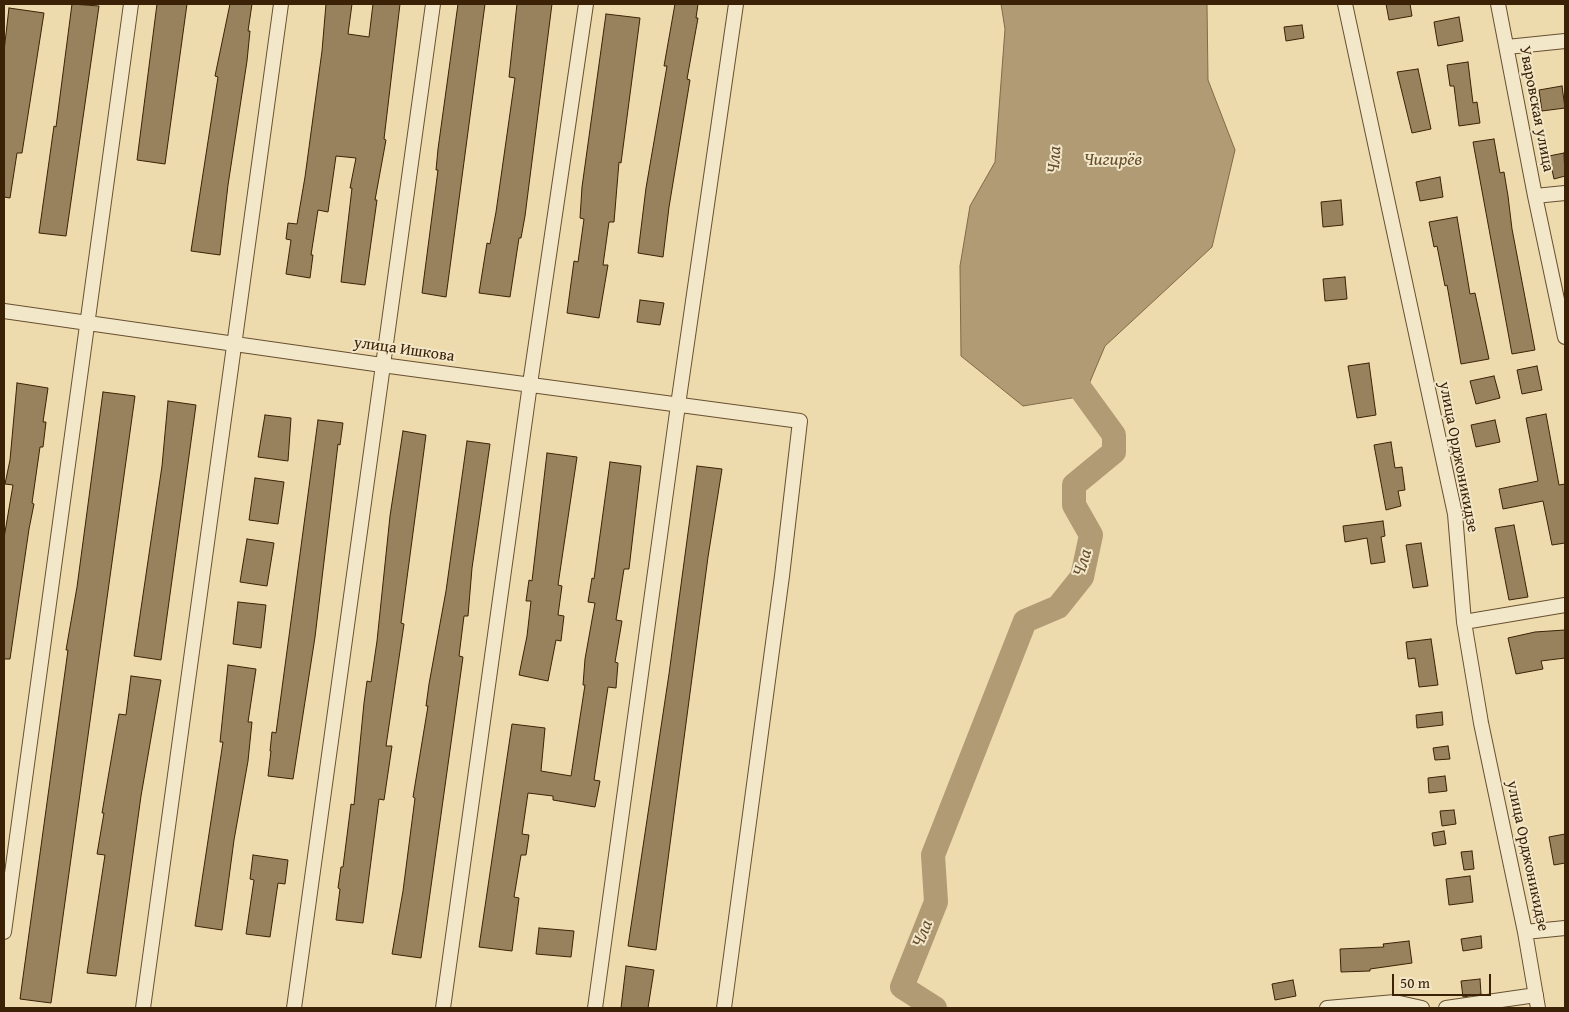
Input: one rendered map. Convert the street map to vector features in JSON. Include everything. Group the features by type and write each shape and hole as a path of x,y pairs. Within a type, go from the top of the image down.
{"street":[{"path":"4,932 131,4"},
{"path":"144,1008 281,4"},
{"path":"294,1008 433,4"},
{"path":"443,1008 530,384 586,4"},
{"path":"595,1008 678,405 736,4"},
{"name":"улица Орджоникидзе","path":"1344,4 1455,514 1464,622 1481,723 1525,932 1537,1002"},
{"name":"Уваровская улица","path":"1498,4 1535,196 1565,337"},
{"path":"1507,47 1565,41"},
{"path":"1535,196 1565,193"},
{"name":"улица Ишкова","path":"4,310 86,324 234,343 382,366 800,421 781,586 724,1008"},
{"path":"1464,622 1565,605"},
{"path":"1525,932 1565,928"},
{"path":"1327,1008 1395,1002 1422,1008"},
{"path":"1446,1008 1537,1002"}],"water":[{"name":"Чигирёв","path":"1001,4 1207,4 1208,80 1235,150 1212,247 1105,346 1084,396 1023,406 961,356 960,266 970,206 995,162 1005,29"}],"building":[{"path":"72,4 99,6 66,236 39,233 54,126 56,127"},
{"path":"157,4 187,4 165,164 137,160"},
{"path":"230,4 252,4 248,31 250,31 247,61 228,185 220,255 191,251 218,77 215,76"},
{"path":"326,4 352,4 348,34 369,37 373,4 400,4 384,139 386,140 375,200 377,200 365,285 341,282 352,188 350,188 356,158 336,156 328,212 318,210 311,255 313,255 310,278 286,274 291,240 286,239 288,223 297,224 322,51"},
{"path":"458,4 485,4 446,297 422,293 438,170 436,170 438,149"},
{"path":"517,4 552,4 525,216 521,238 519,238 510,297 479,293 487,243 490,244 496,212 515,78 509,77"},
{"path":"675,4 698,4 696,18 698,18 687,79 690,80 669,207 663,257 638,253 646,188 667,66 664,66"},
{"path":"1386,4 1410,4 1412,16 1389,20"},
{"path":"9,8 44,13 22,153 17,153 10,198 4,197 4,51"},
{"path":"606,14 640,18 621,163 619,162 614,222 609,222 603,265 608,265 599,318 567,313 574,261 578,262 584,219 580,218 582,187"},
{"path":"1459,17 1463,41 1438,46 1434,22"},
{"path":"1302,25 1304,38 1286,41 1284,27"},
{"path":"1468,62 1473,103 1477,102 1480,123 1459,126 1454,86 1450,86 1447,65"},
{"path":"1418,69 1431,129 1412,133 1397,72"},
{"path":"1562,86 1565,108 1542,111 1539,90"},
{"path":"1494,139 1500,173 1504,172 1512,229 1535,350 1512,354 1473,142"},
{"path":"1564,153 1565,176 1554,179 1549,156"},
{"path":"1440,177 1443,197 1420,201 1416,182"},
{"path":"1341,200 1343,225 1323,227 1321,202"},
{"path":"1457,217 1470,294 1475,293 1489,359 1461,364 1447,285 1445,286 1437,246 1434,247 1429,222"},
{"path":"1345,277 1347,299 1325,301 1323,279"},
{"path":"640,300 664,303 660,325 637,322"},
{"path":"1369,363 1376,415 1357,418 1348,366"},
{"path":"1537,366 1542,390 1522,394 1517,370"},
{"path":"1494,376 1500,398 1476,404 1470,381"},
{"path":"17,383 48,388 43,422 46,422 43,447 40,447 32,503 34,504 10,659 4,659 4,538 13,485 5,484 10,460"},
{"path":"103,392 135,396 51,1003 20,999 68,650 66,650 77,587"},
{"path":"168,401 196,405 161,660 134,656 162,466"},
{"path":"1546,414 1559,485 1565,484 1565,543 1552,545 1543,501 1503,509 1499,489 1538,481 1526,418"},
{"path":"265,415 291,418 288,461 258,457"},
{"path":"318,420 343,423 340,445 338,444 315,637 293,779 268,776 272,732 276,733"},
{"path":"1495,420 1500,442 1476,447 1471,425"},
{"path":"403,431 426,435 401,623 404,624 386,746 392,746 384,800 379,799 363,923 336,920 340,889 338,888 341,867 343,867 351,804 354,805 364,703 367,681 371,682 377,641 390,516"},
{"path":"467,441 490,444 472,568 468,616 464,616 459,656 463,657 421,958 392,954 403,891 415,798 413,797 428,706 426,706 429,684 446,591"},
{"path":"1391,442 1395,468 1402,467 1405,490 1398,491 1401,506 1386,510 1374,445"},
{"path":"547,453 577,457 558,585 562,586 558,615 564,616 561,641 556,640 548,681 519,675 527,636 531,601 526,601 529,580 532,581"},
{"path":"610,462 641,466 629,569 624,569 616,620 622,621 615,662 618,663 616,688 608,687 594,780 600,781 595,807 553,800 553,796 528,793 522,834 529,835 526,855 521,855 514,897 519,898 512,951 479,947 512,724 545,728 541,771 571,776 585,685 583,685 585,659 595,603 588,602 592,578 594,579"},
{"path":"697,466 722,469 708,557 656,950 628,946 669,674"},
{"path":"255,478 284,482 278,524 249,520"},
{"path":"1383,521 1385,536 1381,537 1385,562 1371,564 1367,538 1345,542 1343,526"},
{"path":"1514,525 1528,597 1509,600 1495,528"},
{"path":"247,539 274,543 267,586 240,582"},
{"path":"1421,543 1428,586 1413,588 1406,545"},
{"path":"238,602 266,605 261,648 233,644"},
{"path":"1565,630 1565,658 1541,661 1543,669 1516,674 1508,638 1535,632"},
{"path":"1431,639 1438,685 1419,687 1415,658 1408,659 1406,642"},
{"path":"228,665 256,669 248,722 252,722 248,761 234,840 222,930 195,926 223,742 220,742"},
{"path":"131,676 161,680 141,796 116,976 87,973 105,855 97,854 104,813 102,813 119,714 126,715"},
{"path":"1442,712 1443,725 1417,728 1416,715"},
{"path":"1448,746 1450,759 1435,760 1433,748"},
{"path":"1445,776 1447,791 1429,793 1428,778"},
{"path":"1454,810 1456,824 1442,826 1440,811"},
{"path":"1444,831 1446,844 1434,846 1432,833"},
{"path":"1565,834 1565,863 1554,865 1549,837"},
{"path":"1472,851 1474,869 1464,870 1461,852"},
{"path":"253,855 288,860 285,884 278,883 270,937 246,934 254,880 250,879"},
{"path":"1470,876 1473,902 1449,905 1446,879"},
{"path":"539,928 574,931 571,957 536,954"},
{"path":"1481,936 1482,948 1463,951 1461,939"},
{"path":"1409,941 1412,963 1370,969 1370,971 1341,972 1340,949 1384,947 1383,944"},
{"path":"626,966 654,970 648,1008 621,1008"},
{"path":"1480,979 1481,994 1463,997 1461,981"},
{"path":"1293,980 1296,996 1275,1000 1272,984"}],"waterway":[{"name":"Чла","path":"935,1008 902,987 936,902 933,855 1025,621 1058,607 1082,577 1091,535 1074,505 1074,485 1114,452 1114,435 1066,369"}]}
